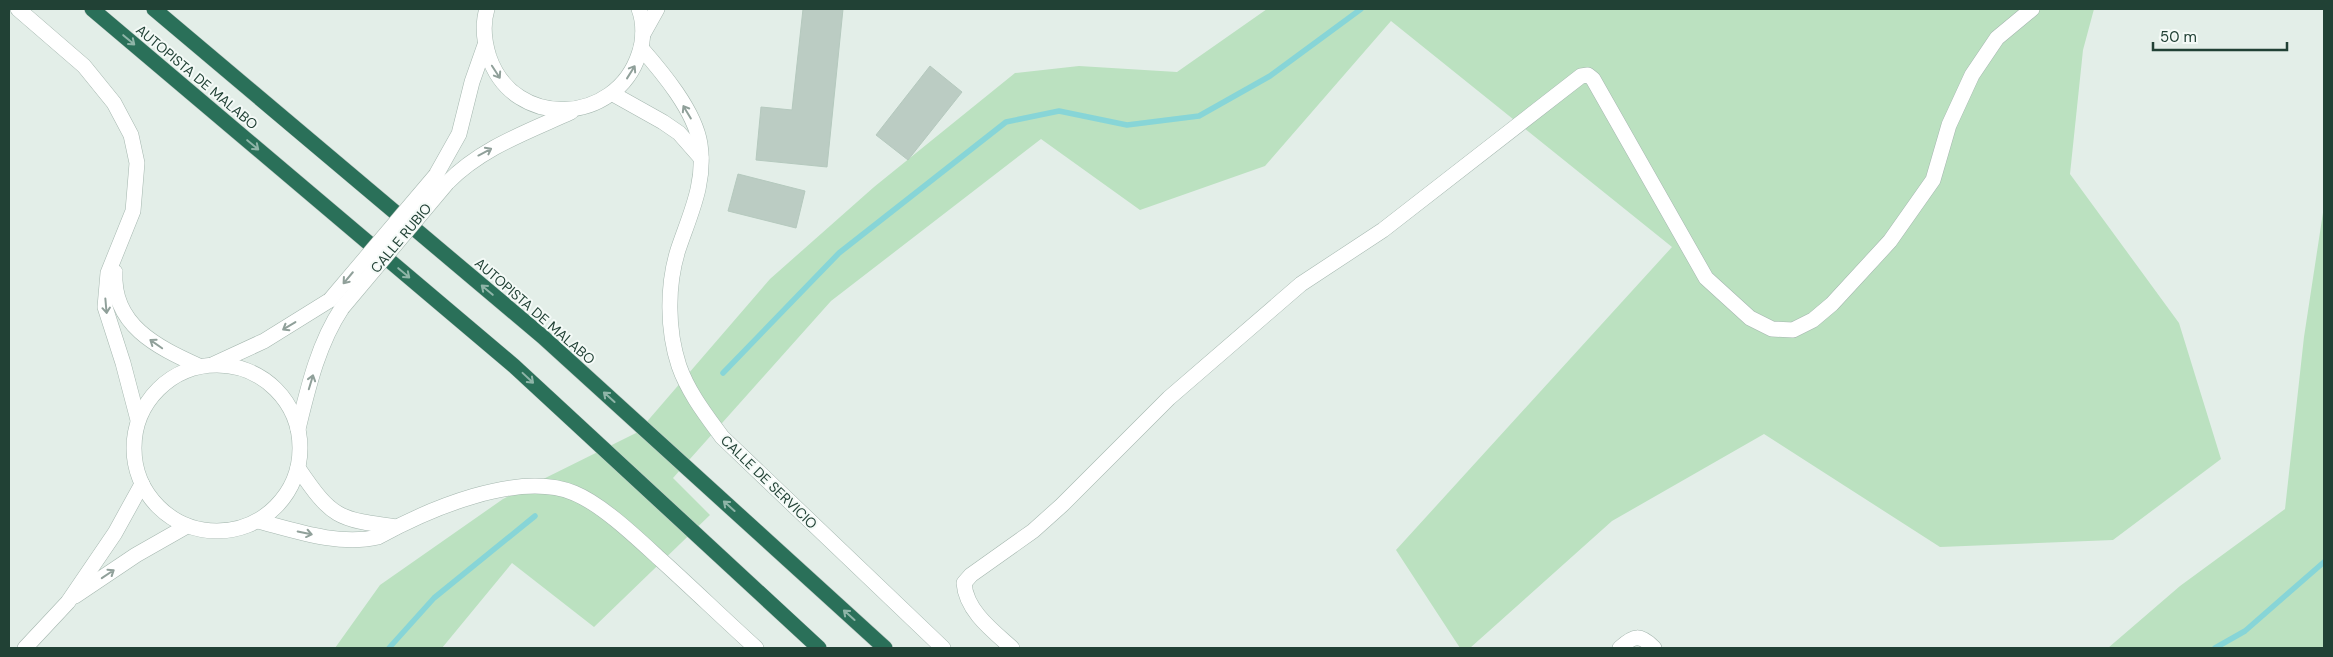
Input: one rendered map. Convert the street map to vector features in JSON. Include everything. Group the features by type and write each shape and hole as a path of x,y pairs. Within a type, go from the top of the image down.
{"highway":[{"name":"AUTOPISTA DE MALABO","path":"92,9 514,366 820,648"},
{"name":"AUTOPISTA DE MALABO","path":"154,9 543,337 885,648"}],"street":[{"path":"18,9 84,66 114,103 130,135 137,163 133,211 108,274 106,308 138,420"},
{"path":"639,9 642,41"},
{"path":"484,11 485,45 493,68 508,88 527,102 550,110 574,110 595,104 613,94 626,81 636,65 642,41 657,9"},
{"path":"1012,648 973,608 965,592 964,583 971,575 1033,531 1062,505 1169,398 1294,289 1383,230 1581,76 1588,75 1593,80 1706,278 1750,318 1772,329 1793,330 1813,320 1832,304 1890,241 1933,180 1949,125 1972,75 1996,38 2032,9"},
{"name":"CALLE DE SERVICIO","path":"642,41 692,121 700,142 702,178 696,202 678,252 672,290 671,324 683,373 697,402 722,437 943,648"},
{"name":"CALLE RUBIO","path":"442,179 459,134 472,82 485,45"},
{"path":"613,94 679,133 702,158"},
{"name":"CALLE RUBIO","path":"298,429 304,402 336,304 442,179 478,156 574,110"},
{"path":"115,259 114,284 119,306 143,335 168,352 207,365 242,368 268,382 287,403 298,429 300,449 298,468 290,489 276,507 258,521 235,529 211,531 187,526 169,516 153,502 142,484 135,464 133,441 138,420 152,395 173,376 207,365"},
{"name":"CALLE RUBIO","path":"207,365 264,341 336,304"},
{"path":"298,468 317,495 335,513 358,522 396,527"},
{"path":"25,648 68,602 115,533 142,484"},
{"path":"258,521 324,537 355,540 378,537 396,527 458,500 507,489 544,486 574,493 632,534 756,648"},
{"path":"68,602 136,555 187,526"},
{"path":"1620,648 1629,639 1638,637 1647,641 1654,648"}],"green space":[{"path":"1267,9 2094,9 2083,50 2070,174 2179,323 2221,459 2113,540 1940,547 1764,434 1612,521 1470,648 1460,648 1396,550 1672,247 1391,21 1265,166 1140,210 1041,139 831,301 673,478 710,515 594,627 512,563 442,648 335,648 380,585 503,499 638,432 770,279 874,187 1015,73 1079,66 1177,72"},
{"path":"2324,206 2324,648 2108,648 2180,586 2285,509 2304,337"}],"building":[{"path":"803,9 843,9 827,167 756,160 761,107 792,110"},
{"path":"930,66 962,92 908,160 876,135"},
{"path":"738,174 805,191 796,228 728,211"}],"waterway":[{"path":"723,373 839,253 1006,122 1059,111 1127,125 1199,116 1270,76 1361,9"},
{"path":"389,648 434,598 535,516"},
{"path":"2215,648 2245,631 2324,562"}]}
